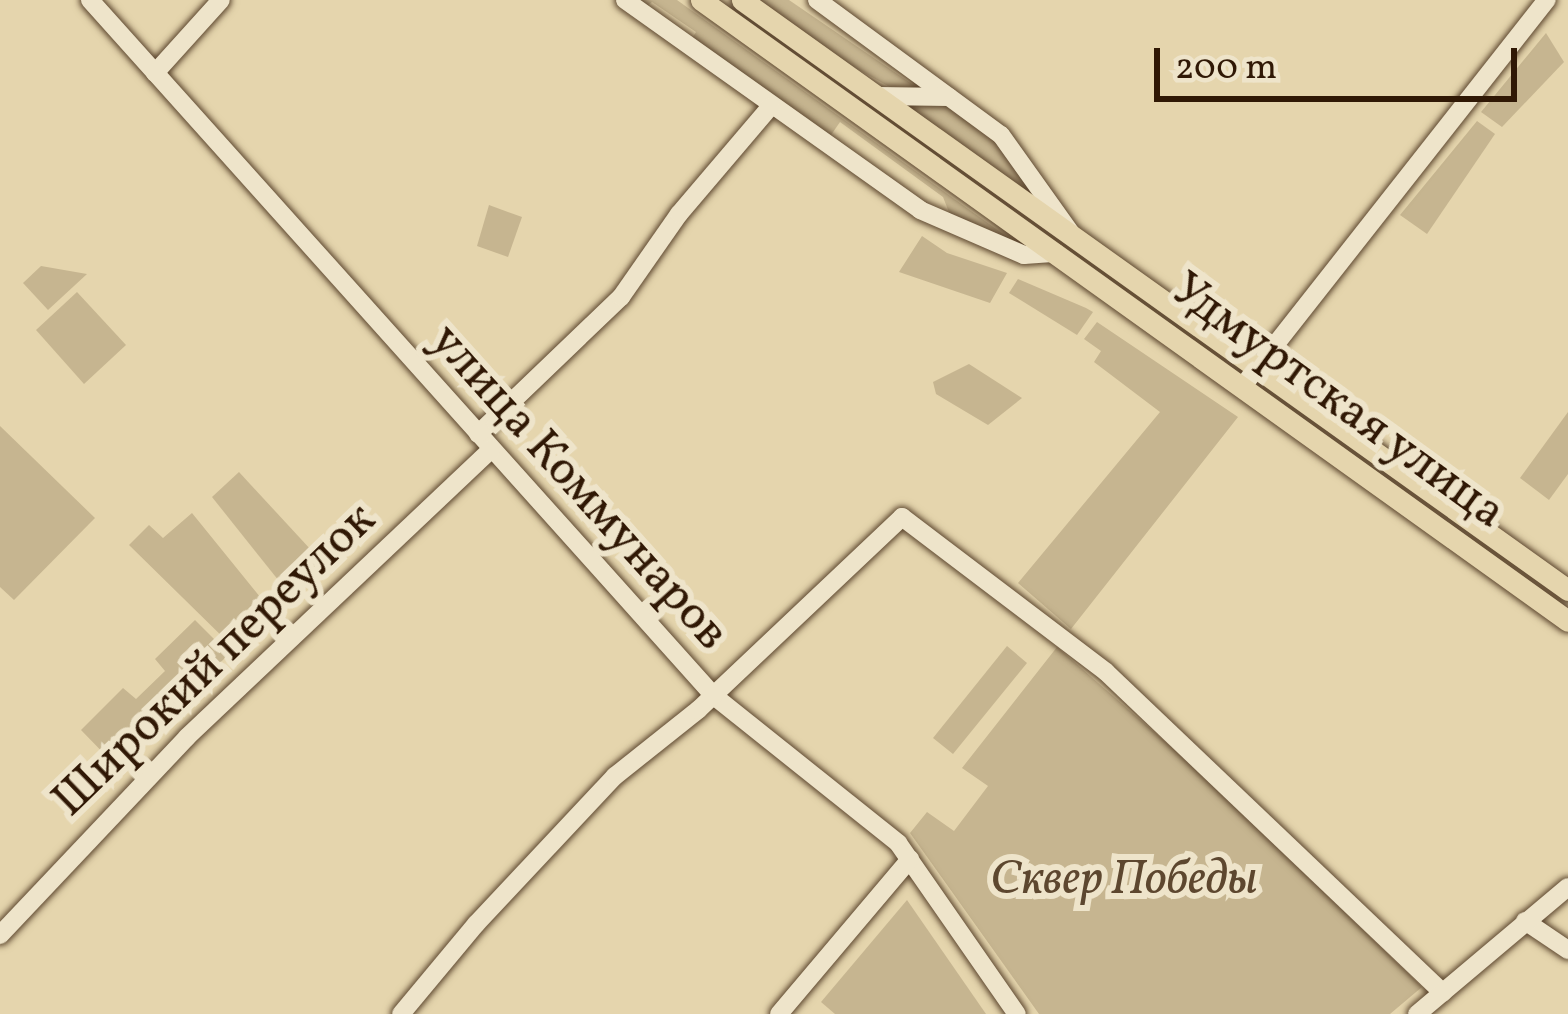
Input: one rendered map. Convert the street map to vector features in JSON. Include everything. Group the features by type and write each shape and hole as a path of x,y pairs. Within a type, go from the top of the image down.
{"main road":[{"name":"Удмуртская улица","path":"700,0 1056,253 1111,278 1257,367 1568,590"},
{"name":"Удмуртская улица","path":"742,0 1073,237 1111,278 1242,387 1567,617"},
{"path":"1348,461 1363,442"}],"street":[{"name":"улица Коммунаров","path":"90,0 714,696 898,842 1017,1014"},
{"path":"155,73 221,0"},
{"name":"Удмуртская улица","path":"625,0 920,210 1024,255 1056,253"},
{"name":"Удмуртская улица","path":"817,0 1001,135 1073,237"},
{"path":"1242,387 1547,0"},
{"path":"878,96 950,97"},
{"name":"Широкий переулок","path":"0,935 187,737 485,441 621,297 679,214 771,106"},
{"path":"400,1014 602,789 714,696 902,517 1106,672 1443,993"},
{"path":"779,1014 910,859"},
{"path":"1417,1014 1568,887"},
{"path":"1525,920 1568,950"}],"green space":[{"path":"634,0 677,0 1021,247 952,220 943,197 840,122 829,138 691,40 696,32 652,2 645,8"},
{"path":"756,0 789,0 925,93 897,91 836,57"},
{"path":"1546,33 1564,62 1502,127 1481,112"},
{"path":"904,105 949,106 1000,145 1045,203"},
{"path":"1477,121 1495,134 1427,234 1400,215"},
{"path":"489,205 522,217 508,257 477,246"},
{"path":"922,236 947,253 1007,273 990,303 899,272"},
{"path":"41,266 87,274 48,310 23,283"},
{"path":"1018,279 1093,312 1077,335 1009,293"},
{"path":"77,292 126,345 84,384 36,330"},
{"path":"1097,322 1238,417 1071,629 1018,583 1160,412 1094,362 1101,351 1084,339"},
{"path":"969,364 1022,398 988,425 936,394 933,382"},
{"path":"1568,412 1568,474 1549,500 1520,478"},
{"path":"0,426 95,518 14,600 0,587"},
{"path":"239,472 324,564 291,596 212,497"},
{"path":"192,513 273,613 235,649 129,545 149,525 163,538"},
{"path":"195,620 229,654 116,766 81,730 123,688 136,699 165,671 155,659"},
{"path":"1007,646 1027,663 953,754 933,738"},
{"name":"Сквер Победы","path":"1057,647 1194,767 1422,987 1390,1014 1039,1014 910,833 927,812 954,831 988,786 962,768"},
{"path":"907,900 986,1014 835,1014 821,1002"}]}
